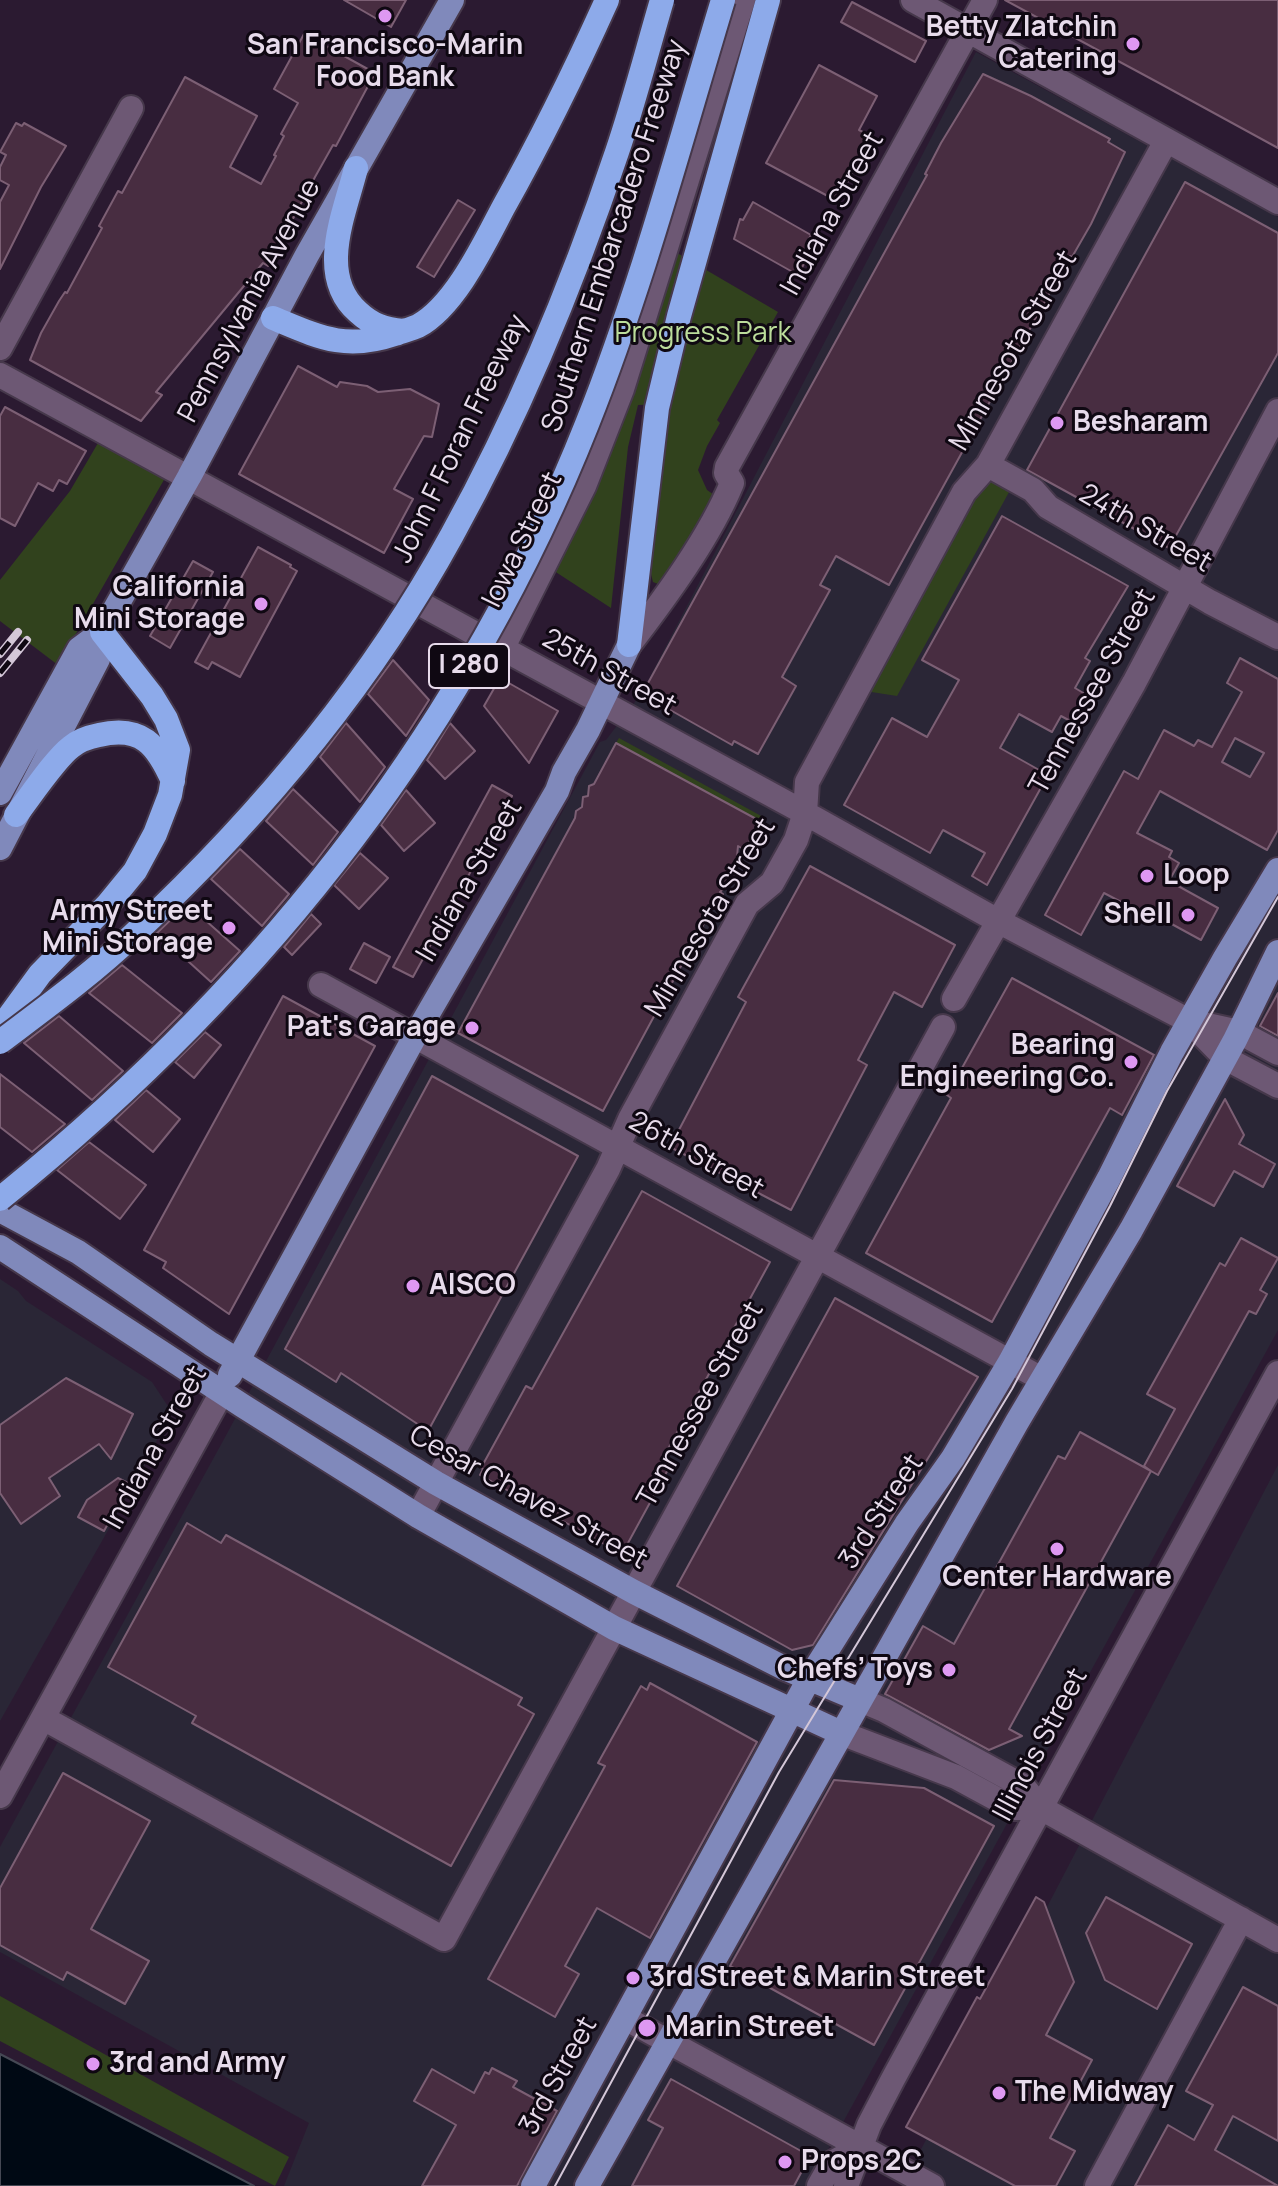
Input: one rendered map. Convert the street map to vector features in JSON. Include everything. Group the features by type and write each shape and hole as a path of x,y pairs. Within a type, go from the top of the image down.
{"highway":[{"path":"273,318 326,340 352,343 374,341 423,323 444,304 479,251 542,138 607,0"},
{"name":"John F Foran Freeway","path":"0,1042 131,937 241,826 342,704 417,595 452,536 491,458 558,310 618,151 662,0"},
{"name":"Southern Embarcadero Freeway","path":"0,1196 95,1119 152,1066 262,952 362,829 451,697 524,565 586,426 638,279 723,0"},
{"path":"629,645 657,408 670,351 768,0"},
{"path":"356,168 338,241 336,276 342,293 367,320 381,328 403,331"},
{"path":"0,1029 40,974 108,904 135,871 155,834 172,789 178,750 166,719 102,632"},
{"path":"16,815 70,747 86,738 115,731 132,733 150,742 162,755 172,789"}],"main road":[{"name":"Pennsylvania Avenue","path":"0,848 98,659 102,632 356,168 452,0"},
{"name":"Pennsylvania Avenue","path":"0,793 79,649 102,632"},
{"name":"Indiana Street","path":"222,1392 415,1036 557,791 629,645"},
{"name":"3rd Street","path":"533,2186 809,1679 907,1523 953,1458 1010,1362 1189,1021 1278,870"},
{"path":"587,2186 1042,1379 1131,1230 1239,1032 1278,952"},
{"path":"0,1196 78,1252"},
{"name":"Cesar Chavez Street","path":"0,1210 78,1252 238,1361 436,1483 634,1592 809,1679 860,1700"},
{"name":"Cesar Chavez Street","path":"0,1247 418,1516 614,1628 841,1733"}],"street":[{"name":"Iowa Street","path":"502,649 584,486 622,389 743,0"},
{"path":"913,0 1278,202"},
{"name":"Indiana Street","path":"629,645 723,505 732,483 726,473 727,467 985,0"},
{"path":"0,348 131,108"},
{"name":"Minnesota Street","path":"418,1516 747,904 772,883 796,840 805,813 807,782 964,492 988,465 1166,141"},
{"name":"25th Street","path":"0,375 998,921 1189,1021 1239,1032 1278,1053"},
{"name":"Tennessee Street","path":"954,999 1186,587 1278,411"},
{"name":"24th Street","path":"988,465 1033,490 1048,507 1278,637"},
{"name":"26th Street","path":"321,985 1042,1379"},
{"name":"25th Street","path":"1189,1021 1225,1058 1278,1086"},
{"name":"Tennessee Street","path":"43,1718 444,1939 943,1027"},
{"name":"Illinois Street","path":"846,2186 893,2079 1278,1373"},
{"name":"Indiana Street","path":"0,1796 222,1392"},
{"name":"Cesar Chavez Street","path":"860,1700 1023,1786 1041,1808 1278,1940"},
{"name":"Cesar Chavez Street","path":"841,1733 942,1771 1013,1808 1041,1808"},
{"path":"1097,2186 1241,1919"},
{"path":"625,2018 932,2186"},
{"path":"819,2186 832,2163 861,2147"}],"shaded area":[{"path":"976,52 1278,217 1278,1330 808,2186 284,2186 309,2123 0,1952 0,1847 600,742 606,740 641,694"},
{"path":"0,1279 18,1291 26,1301 152,1382 171,1411 145,1465 0,1721"},
{"path":"1278,1465 1278,2186 902,2186 1097,1811"},
{"path":"0,2054 254,2186 0,2186"}],"green space":[{"name":"Progress Park","path":"672,250 778,312 717,420 720,423 698,470 707,490 717,497 658,584 653,582 650,570 670,404 638,405 628,447 611,608 545,565"},
{"path":"98,443 165,478 58,665 0,621 0,580 70,491"},
{"path":"1003,477 1014,483 897,696 865,691 983,481"},
{"path":"619,738 763,817 760,821 616,743"},
{"path":"0,1996 289,2157 275,2186 0,2041"}],"building":[{"name":"San Francisco-Marin Food Bank","path":"344,0 406,0 391,27"},
{"path":"1005,0 1278,0 1278,148 1159,83"},
{"path":"852,2 926,41 915,62 841,22"},
{"path":"304,34 375,73 268,266 263,263 156,392 162,395 141,421 30,360 41,333 102,228 99,226 118,191 122,193 185,77 257,116 230,167 261,184 284,136 281,134 298,103 274,89"},
{"path":"819,65 877,96 859,130 872,137 837,201 766,163"},
{"path":"983,74 1110,139 1108,142 1125,152 1091,224 1070,256 889,585 836,556 820,585 830,590 782,677 796,686 758,754 734,741 732,745 642,694 927,175 941,143"},
{"path":"16,123 22,126 24,123 66,146 41,187 0,269 0,202 9,185 0,180 0,167 6,155 0,152"},
{"path":"1185,182 1278,233 1278,353 1169,548 1027,470"},
{"path":"458,200 475,210 434,277 417,267"},
{"path":"753,202 811,235 809,239 815,243 798,275 734,239 740,219 743,220"},
{"path":"298,366 337,387 340,382 367,386 378,392 410,389 439,404 432,437 424,436 394,489 413,499 384,553 239,474"},
{"path":"5,407 86,451 67,484 59,480 53,491 38,483 15,526 0,518 0,416"},
{"path":"1002,516 1128,586 1085,658 1090,661 1075,688 1090,697 1076,724 1061,716 1052,732 1019,714 1000,748 1048,775 987,885 972,876 985,853 943,830 930,853 844,805 892,718 927,737 959,680 922,660"},
{"path":"258,547 297,571 240,677 212,662 208,669 195,662"},
{"path":"193,561 213,572 170,648 150,636"},
{"path":"1240,658 1278,679 1278,830 1267,850 1160,791 1137,833 1172,851 1169,857 1179,863 1169,881 1218,908 1201,940 1146,910 1144,914 1104,893 1081,935 1045,915 1124,771 1138,779 1164,730 1194,746 1198,740 1212,747 1242,692 1227,683","holes":["1235,738 1264,753 1250,777 1222,762"]},
{"path":"393,660 429,700 406,736 368,694"},
{"path":"500,678 558,711 529,763 484,706"},
{"path":"346,723 385,767 360,802 320,757"},
{"path":"450,723 475,751 445,779 427,760"},
{"path":"616,743 760,821 745,850 738,846 735,878 720,892 723,894 715,903 603,1111 458,1033 575,818 576,811 582,807 583,797 588,796 589,786 594,784"},
{"path":"492,785 512,796 413,977 393,967"},
{"path":"293,789 338,832 313,865 266,821"},
{"path":"406,790 435,823 404,851 381,825"},
{"path":"240,849 289,894 262,926 211,879"},
{"path":"360,853 388,878 359,909 334,885"},
{"path":"810,866 955,945 922,1007 894,992 858,1060 867,1065 791,1210 670,1147 746,1002 738,997"},
{"path":"187,904 240,951 211,982 157,933"},
{"path":"311,914 321,924 292,955 284,947"},
{"path":"364,943 390,957 376,983 350,969"},
{"path":"122,965 182,1013 152,1043 89,993"},
{"path":"1012,978 1154,1055 1122,1115 1110,1108 992,1322 866,1253 951,1098 947,1095"},
{"path":"1278,993 1278,1036 1260,1026"},
{"path":"283,996 375,1046 229,1314 163,1268 166,1262 144,1250"},
{"path":"59,1016 123,1071 92,1100 24,1043"},
{"path":"205,1032 221,1045 194,1078 175,1062"},
{"path":"0,1074 65,1124 32,1152 0,1127"},
{"path":"432,1076 578,1156 428,1431 341,1373 336,1382 285,1349"},
{"path":"146,1090 180,1119 153,1152 115,1120"},
{"path":"1225,1099 1244,1135 1239,1144 1275,1164 1263,1187 1234,1171 1214,1206 1177,1186"},
{"path":"89,1142 146,1185 120,1219 57,1170"},
{"path":"642,1191 770,1262 662,1460 671,1464 622,1554 480,1475 526,1386 532,1389"},
{"path":"1241,1238 1278,1258 1260,1290 1267,1294 1256,1314 1249,1311 1158,1475 1144,1466 1175,1409 1147,1394 1220,1263 1225,1266"},
{"path":"835,1298 978,1377 813,1645 792,1650 677,1586"},
{"path":"66,1378 133,1414 111,1459 99,1444 49,1478 60,1496 21,1524 0,1493 0,1425"},
{"name":"Center Hardware","path":"1080,1432 1151,1471 1009,1729 1022,1736 989,1750 885,1694 923,1626 954,1644 1058,1456 1065,1459"},
{"path":"118,1478 130,1484 104,1531 78,1517 87,1500"},
{"path":"187,1523 221,1543 226,1535 522,1698 518,1705 534,1714 451,1866 192,1723 196,1716 108,1667"},
{"path":"650,1683 757,1742 650,1938 597,1908 565,1966 579,1974 555,2017 488,1979 605,1766 598,1763 641,1686 647,1690"},
{"path":"63,1773 150,1821 91,1929 149,1961 125,2004 67,1972 63,1980 0,1945 0,1888"},
{"path":"834,1780 924,1788 994,1826 874,2045 730,1966"},
{"name":"The Midway","path":"1036,1897 1044,1902 1074,1982 1046,2035 1092,2060 1050,2138 1075,2151 1056,2186 1015,2186 906,2127"},
{"path":"1106,1897 1192,1944 1157,2009 1105,1980 1086,1933"},
{"path":"1243,1987 1278,2006 1278,2141 1233,2116 1215,2150 1278,2186 1135,2186 1168,2125 1194,2140 1213,2105 1186,2091"},
{"path":"492,2068 517,2081 513,2087 557,2111 517,2186 422,2186 456,2125 414,2101 432,2069 474,2093 485,2072 489,2074"},
{"path":"671,2079 810,2156 794,2186 632,2186 663,2128 648,2120"}],"tram line":[{"path":"555,2186 779,1772 1012,1389 1110,1206 1167,1091 1278,897"}],"railway":[{"path":"0,654 18,632"},
{"path":"0,673 27,640"}],"place":[{"name":"San Francisco-Marin Food Bank","path":"385,16"},
{"name":"Betty Zlatchin Catering","path":"1133,44"},
{"name":"Besharam","path":"1057,423"},
{"name":"California Mini Storage","path":"261,604"},
{"name":"Loop","path":"1147,876"},
{"name":"Shell","path":"1188,915"},
{"name":"Army Street Mini Storage","path":"229,928"},
{"name":"Pat's Garage","path":"472,1028"},
{"name":"Bearing Engineering Co.","path":"1131,1062"},
{"name":"AISCO","path":"413,1286"},
{"name":"Center Hardware","path":"1057,1549"},
{"name":"Chefs’ Toys","path":"949,1670"},
{"name":"3rd Street & Marin Street","path":"633,1978"},
{"name":"Marin Street","path":"647,2028"},
{"name":"3rd and Army","path":"93,2064"},
{"name":"The Midway","path":"999,2093"},
{"name":"Props 2C","path":"785,2162"}]}
